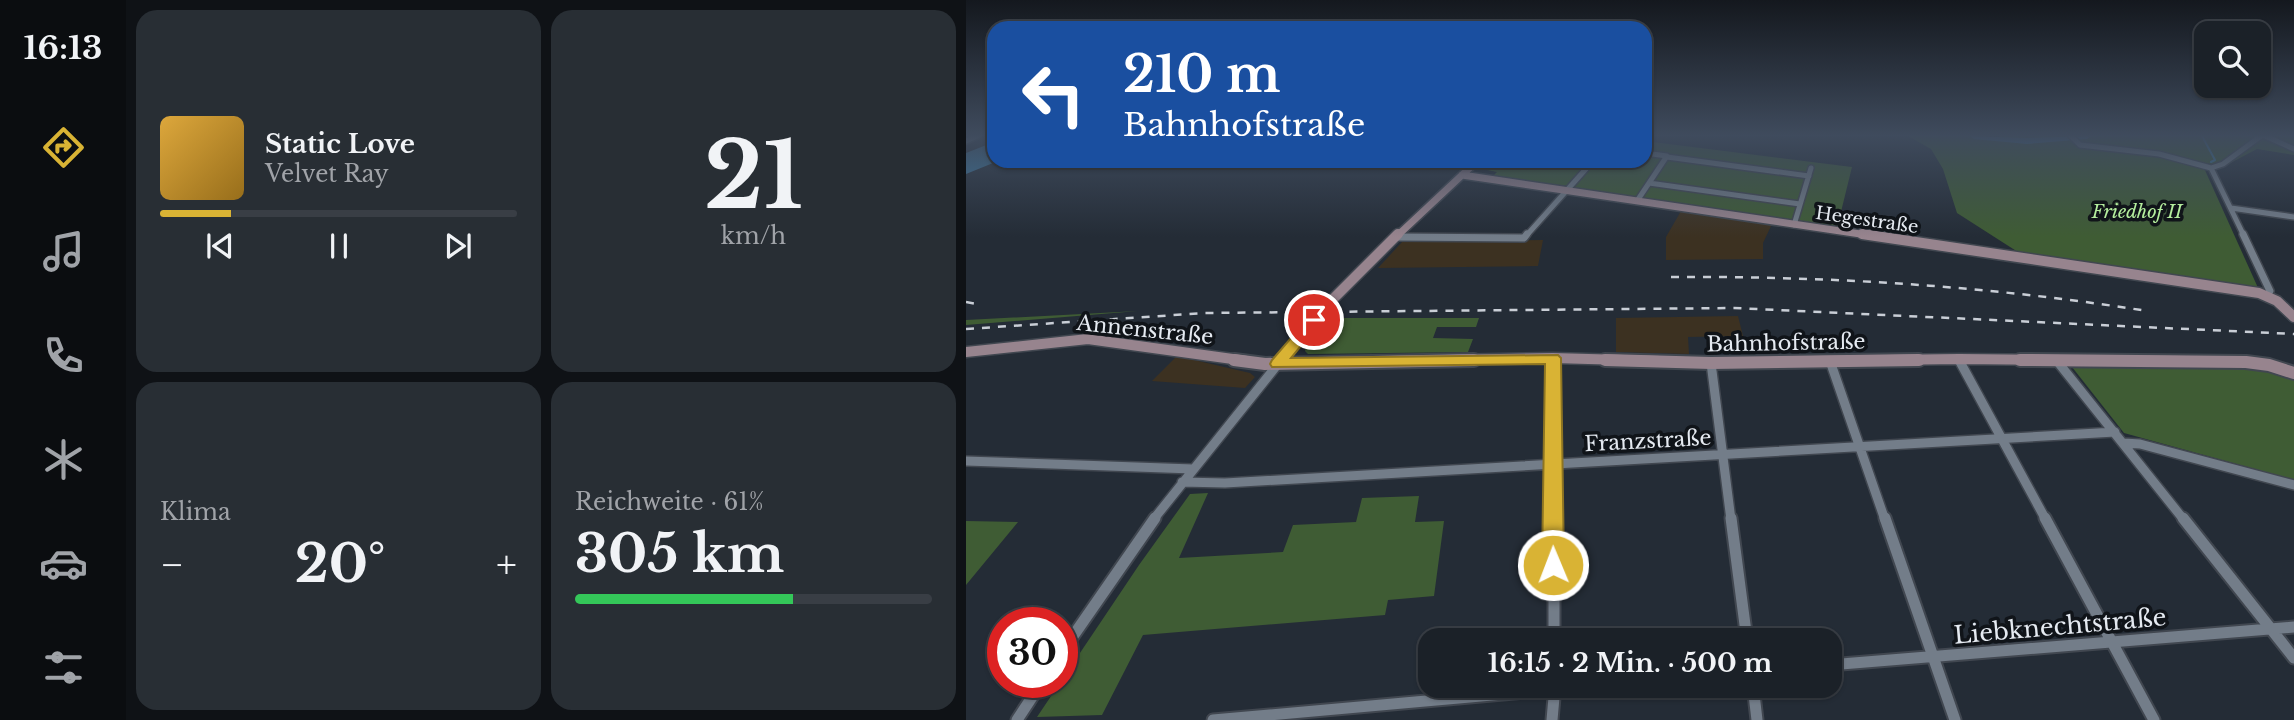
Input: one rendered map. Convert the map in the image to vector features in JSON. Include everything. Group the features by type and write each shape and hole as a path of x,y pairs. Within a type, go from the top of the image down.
{"main road":[{"path":"1278,364 1323,309 1468,170"},
{"name":"Hegestraße","path":"1462,175 2267,295"},
{"path":"2267,295 2294,316"},
{"name":"Annenstraße","path":"966,352 1088,339 1253,363 1278,364"},
{"name":"Bahnhofstraße","path":"1278,364 1553,358 1711,363 1959,359 2246,362 2269,365 2294,373"}],"street":[{"path":"1395,237 1524,237 1586,170"},
{"path":"1637,201 1658,170"},
{"path":"1761,170 1809,176"},
{"path":"1794,225 1811,170"},
{"path":"2212,170 2268,286 2270,291 2267,295"},
{"path":"1649,183 1800,204"},
{"path":"2231,208 2294,217"},
{"path":"1553,358 1551,466 1554,628"},
{"path":"1959,359 2154,720"},
{"path":"2057,360 2294,658"},
{"path":"1830,361 1955,720"},
{"path":"1711,363 1745,628"},
{"path":"1078,628 1182,482 1278,364"},
{"name":"Franzstraße","path":"1182,482 1225,483 1551,466 2115,432"},
{"path":"2124,443 2140,444 2294,485"},
{"path":"966,461 1193,469"},
{"name":"Liebknechtstraße","path":"1842,664 2294,627"},
{"path":"1017,720 1031,698"},
{"path":"1213,720 1448,698"},
{"path":"1552,720 1554,698"},
{"path":"1754,698 1757,720"}],"shaded area":[{"path":"1681,211 1772,224 1763,243 1763,259 1666,260 1666,237"},
{"path":"1543,240 1538,266 1378,268 1402,242"},
{"path":"1738,316 1743,336 1688,337 1689,354 1616,352 1616,318"},
{"path":"1177,356 1250,373 1255,377 1245,388 1152,381"}],"green space":[{"path":"1487,170 1581,170 1567,186 1493,176 1497,172"},
{"path":"1590,170 1851,170 1837,228 1573,189"},
{"name":"Friedhof II","path":"1943,170 2205,170 2259,290 2021,254 1957,213"},
{"path":"1138,311 966,325 966,320"},
{"path":"1327,318 1479,318 1476,327 1437,327 1433,338 1473,339 1468,352 1308,354 1305,351 1306,346"},
{"path":"2072,367 2241,367 2294,377 2294,480 2124,433"},
{"path":"1208,493 1179,558 1283,552 1293,525 1356,522 1362,498 1419,496 1415,522 1444,521 1434,596 1388,600 1385,615 1143,635 1102,715 1037,717 1050,698 1078,698 1078,656 1190,494"},
{"path":"966,521 1018,522 966,585"}],"railway":[{"path":"1671,277 1791,278 1910,284 2028,295 2147,311"},
{"path":"966,302 977,304"},
{"path":"966,329 1205,313 1734,308 2294,334"}],"route":[{"path":"1314,320 1278,364 1553,358 1553,565"}]}
